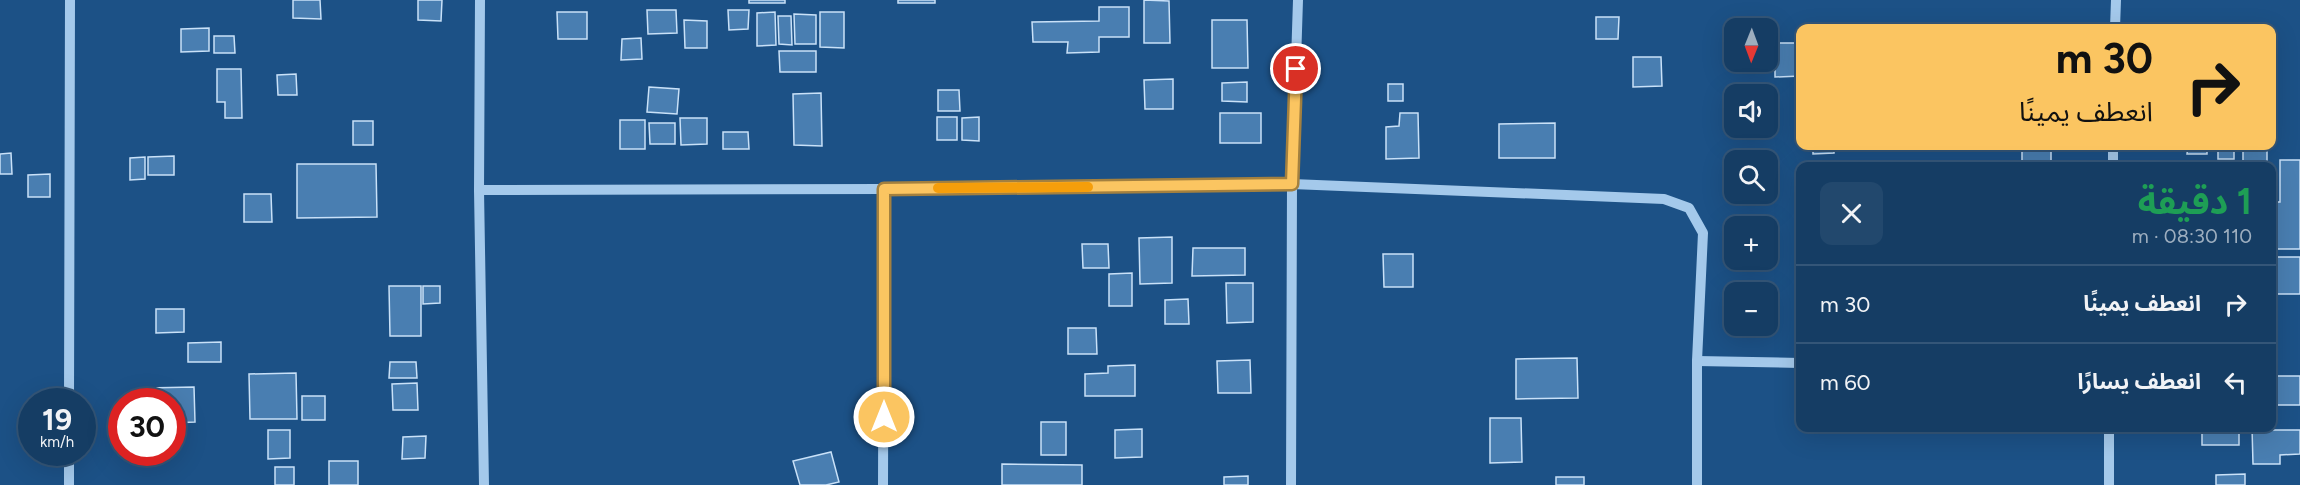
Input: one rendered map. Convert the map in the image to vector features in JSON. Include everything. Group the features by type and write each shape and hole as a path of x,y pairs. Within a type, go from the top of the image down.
{"street":[{"path":"69,388 70,0"},
{"path":"480,0 479,190 484,485"},
{"path":"1291,485 1292,184 1298,0"},
{"path":"2115,24 2116,0"},
{"path":"479,190 884,189 1292,184 1664,199 1689,208 1703,233 1697,361 1697,485"},
{"path":"883,485 884,189"},
{"path":"1697,361 1796,363"},
{"path":"2109,432 2109,485"},
{"path":"69,466 69,485"}],"building":[{"path":"293,0 320,0 321,19 293,18"},
{"path":"418,0 442,0 441,21 418,20"},
{"path":"749,0 785,0 785,3 749,3"},
{"path":"898,0 935,0 935,3 898,3"},
{"path":"1144,0 1169,1 1170,43 1144,43"},
{"path":"1099,7 1129,7 1129,37 1099,37 1099,52 1067,53 1068,42 1033,42 1032,22 1099,21"},
{"path":"647,10 676,10 677,33 648,34"},
{"path":"728,10 749,10 748,29 729,30"},
{"path":"557,12 587,12 587,39 558,39"},
{"path":"775,12 776,45 757,46 757,13"},
{"path":"820,12 844,12 844,48 820,47"},
{"path":"794,14 816,15 816,44 795,44"},
{"path":"778,16 791,16 792,45 779,44"},
{"path":"1596,17 1619,17 1618,39 1596,39"},
{"path":"684,20 707,21 707,48 685,48"},
{"path":"1212,20 1247,20 1248,68 1212,68"},
{"path":"209,28 209,51 181,52 181,29"},
{"path":"214,36 234,36 235,53 214,53"},
{"path":"641,38 642,59 621,60 622,39"},
{"path":"1778,43 1796,43 1796,76 1775,77 1775,72 1778,72"},
{"path":"779,51 816,51 816,72 780,72"},
{"path":"1633,57 1661,57 1662,86 1633,87"},
{"path":"217,69 241,69 242,118 225,118 225,102 217,102"},
{"path":"296,74 297,95 278,95 277,75"},
{"path":"1173,79 1173,109 1145,109 1144,80"},
{"path":"1247,82 1247,102 1222,101 1222,83"},
{"path":"1388,84 1403,84 1403,101 1388,101"},
{"path":"649,87 679,89 677,114 647,112"},
{"path":"938,90 959,90 960,111 938,111"},
{"path":"821,93 822,146 794,145 793,94"},
{"path":"1220,113 1261,113 1261,143 1220,143"},
{"path":"1400,113 1418,113 1419,158 1386,159 1386,127 1399,126"},
{"path":"937,117 957,117 957,140 937,140"},
{"path":"979,117 979,141 962,140 962,118"},
{"path":"680,118 707,118 707,144 681,145"},
{"path":"620,120 645,120 645,149 620,149"},
{"path":"353,121 373,121 373,145 353,145"},
{"path":"649,123 675,123 675,144 650,144"},
{"path":"1555,123 1555,158 1499,158 1499,124"},
{"path":"723,132 748,132 749,149 723,149"},
{"path":"1813,150 1834,150 1834,153 1813,154"},
{"path":"2022,150 2051,150 2051,162 2022,162"},
{"path":"2188,150 2207,150 2207,154 2187,154"},
{"path":"2218,150 2234,150 2234,159 2218,159"},
{"path":"2243,150 2267,150 2267,162 2243,162"},
{"path":"11,153 12,174 0,174 0,154"},
{"path":"174,156 174,175 148,175 148,157"},
{"path":"145,157 145,179 130,180 130,158"},
{"path":"2280,160 2300,160 2300,249 2276,249 2276,202 2280,202"},
{"path":"297,164 376,164 377,217 297,218"},
{"path":"50,174 50,197 28,197 28,175"},
{"path":"244,194 271,194 272,222 244,222"},
{"path":"1172,237 1172,283 1140,284 1139,238"},
{"path":"1082,244 1108,244 1109,268 1083,268"},
{"path":"1193,248 1245,248 1245,275 1192,276"},
{"path":"1383,254 1413,254 1413,287 1384,287"},
{"path":"2276,257 2300,257 2300,294 2276,294"},
{"path":"1132,273 1132,306 1109,306 1109,274"},
{"path":"1226,283 1253,283 1253,322 1227,323"},
{"path":"389,286 421,286 421,336 390,336"},
{"path":"423,286 440,286 440,303 423,304"},
{"path":"1188,299 1189,324 1165,324 1165,300"},
{"path":"156,309 184,309 184,332 156,333"},
{"path":"1068,328 1096,328 1097,354 1068,354"},
{"path":"221,342 221,362 188,362 188,343"},
{"path":"1577,358 1578,398 1516,399 1516,359"},
{"path":"1250,360 1251,393 1218,393 1217,361"},
{"path":"390,362 416,362 417,378 389,378"},
{"path":"1135,365 1135,396 1085,396 1085,374 1108,373 1108,366"},
{"path":"296,373 297,419 250,419 249,374"},
{"path":"2276,376 2300,376 2300,405 2276,405"},
{"path":"417,383 418,410 393,410 392,384"},
{"path":"194,387 195,422 186,422 186,388 146,388"},
{"path":"302,396 325,396 325,420 302,420"},
{"path":"1490,418 1521,418 1522,462 1490,463"},
{"path":"1041,422 1066,422 1066,455 1041,455"},
{"path":"1142,429 1142,457 1115,458 1115,430"},
{"path":"268,430 290,430 290,458 268,459"},
{"path":"2300,430 2300,454 2280,455 2280,464 2253,464 2252,432"},
{"path":"2202,432 2239,432 2239,445 2202,445"},
{"path":"426,436 425,458 402,459 403,437"},
{"path":"831,452 839,482 826,485 800,485 793,461"},
{"path":"329,461 358,461 358,485 329,485"},
{"path":"1002,464 1082,465 1082,485 1002,485"},
{"path":"275,467 294,467 294,485 275,485"},
{"path":"2245,474 2245,485 2216,485 2216,475"},
{"path":"1248,476 1248,485 1224,485 1224,477"},
{"path":"1556,477 1584,477 1584,485 1556,485"}],"slow traffic":[{"path":"938,188 1088,187"}],"route":[{"path":"884,417 884,189 1292,184 1296,69"}]}
